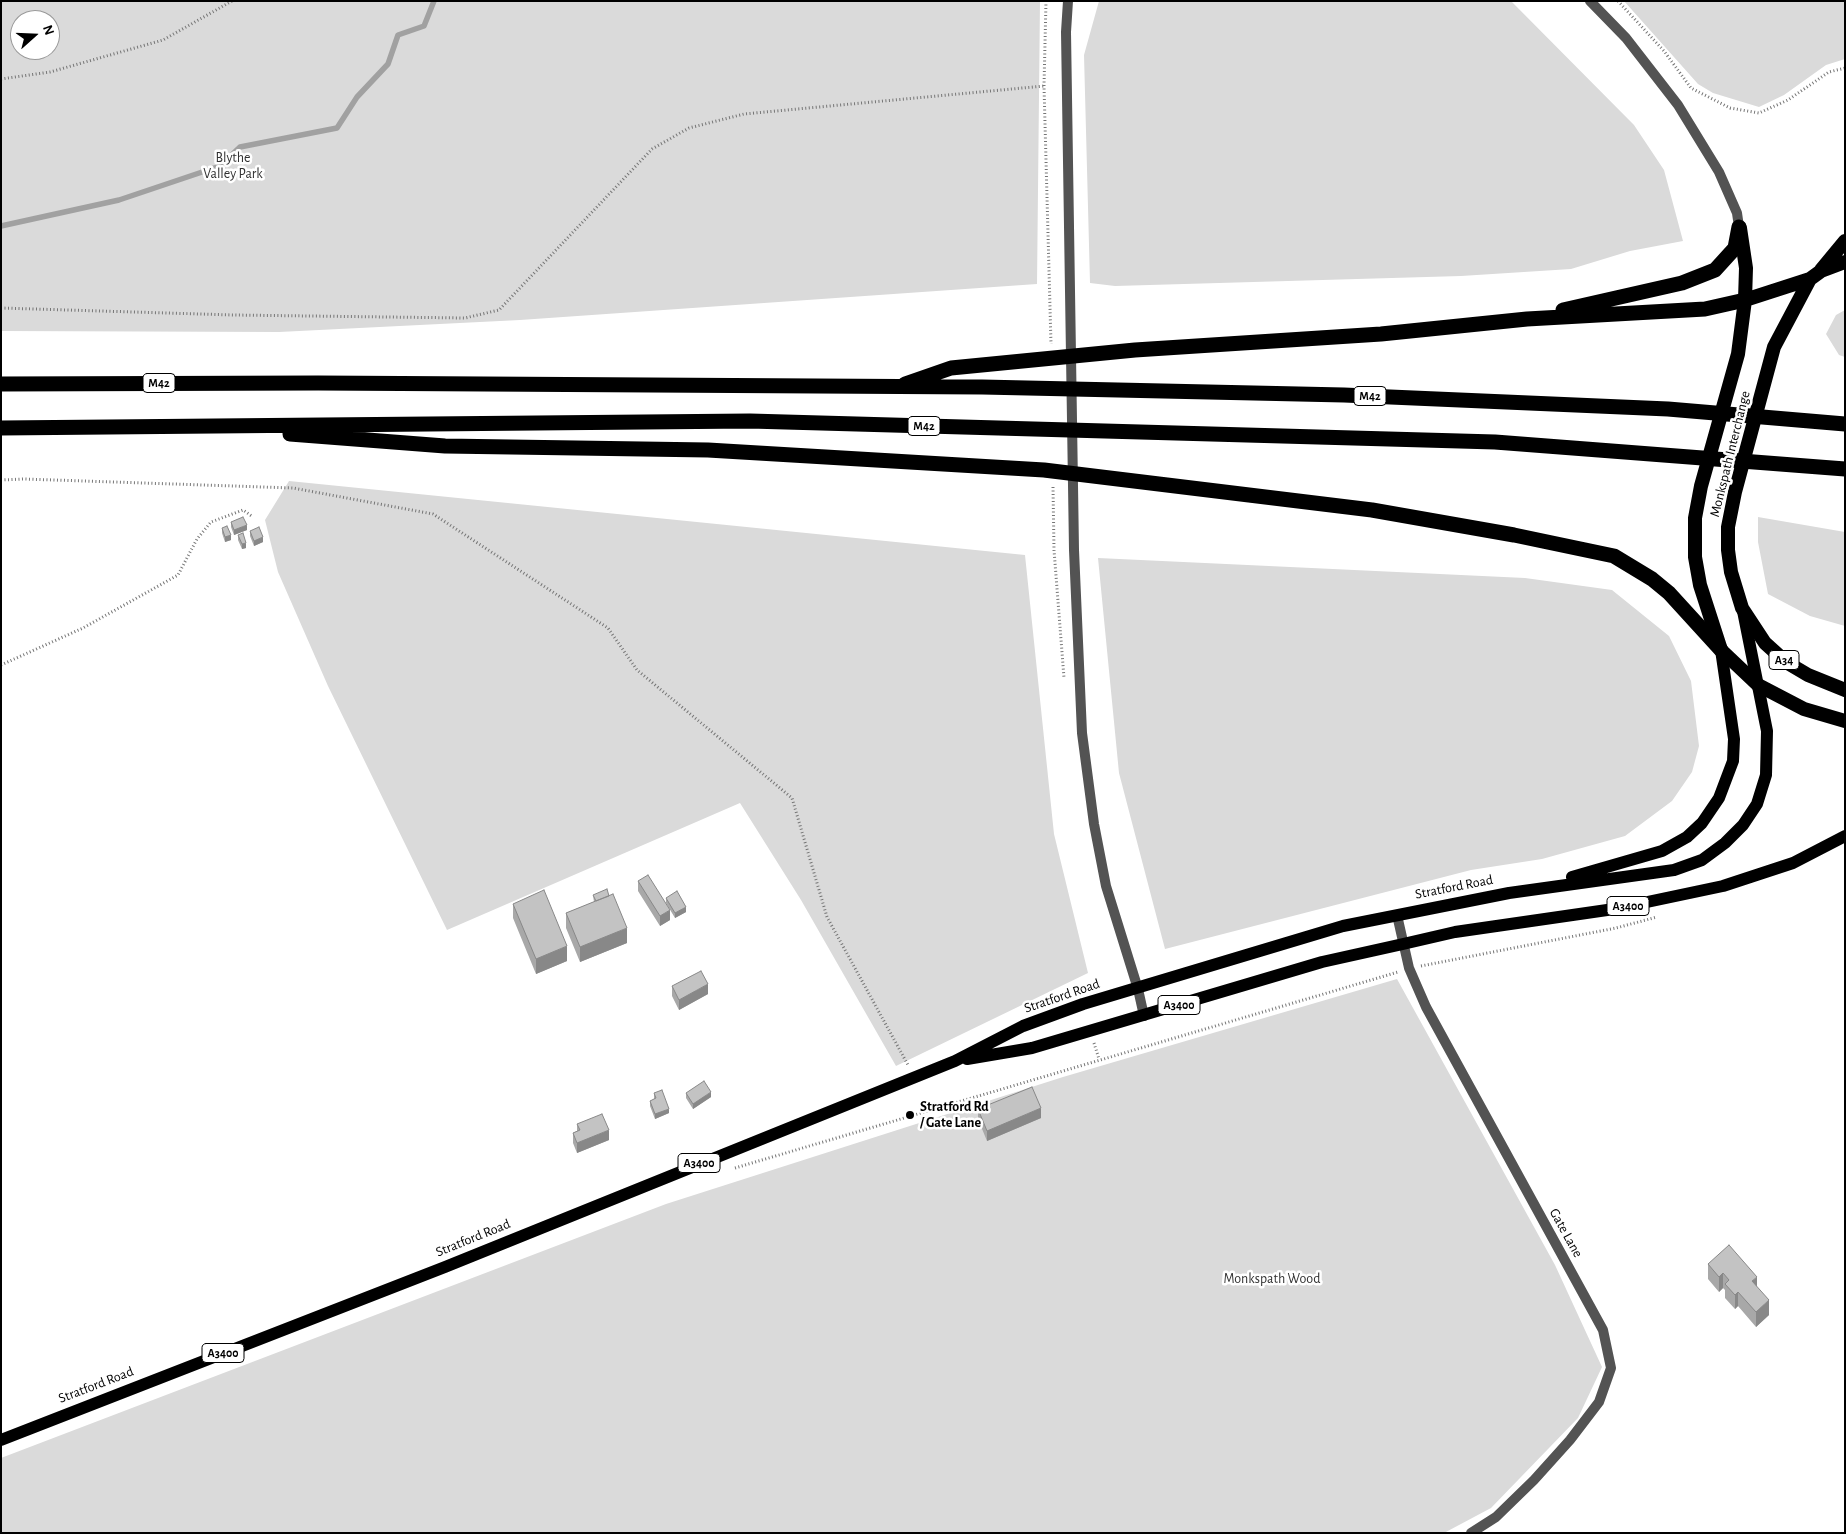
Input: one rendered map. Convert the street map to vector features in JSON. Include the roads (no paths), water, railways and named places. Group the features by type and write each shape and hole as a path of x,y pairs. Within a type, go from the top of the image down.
{"highway":[{"path":"1721,650 1700,585 1695,557 1695,518 1701,486 1738,354 1745,300 1746,268 1739,228"},
{"path":"1527,319 1682,283 1715,270 1735,248 1739,228"},
{"name":"A34","path":"1816,275 1845,241"},
{"path":"894,387 951,368 1135,350 1381,334 1527,319 1705,309 1745,300 1816,275 1845,262"},
{"name":"Monkspath Interchange","path":"1816,275 1774,347 1735,492 1728,527 1728,550 1731,572 1742,608 1765,643 1786,662 1808,675 1845,690"},
{"name":"M42","path":"1,384 328,383 894,387 1354,395 1668,409 1845,424"},
{"name":"M42","path":"1,428 800,423 1495,442 1845,469"},
{"path":"188,427 446,446 708,450 1044,470 1372,510 1523,537 1614,556 1652,579 1669,593 1721,650 1758,685 1804,709 1845,721"}],"main road":[{"name":"Stratford Road","path":"1,1440 444,1267 955,1061 1023,1026 1083,1004 1138,989 1241,955 1343,926 1509,893 1674,870 1702,860 1725,843 1743,825 1757,804 1766,774 1767,731 1742,608"},
{"path":"1509,893 1620,865 1662,851 1702,823 1719,798 1733,761 1734,740 1721,650"},
{"name":"Stratford Road","path":"955,1061 1032,1048 1322,962 1455,932 1614,909 1723,886 1793,863 1845,836"}],"street":[{"path":"1068,1 1066,32 1074,550 1082,732 1094,824 1106,886 1138,989 1144,1016"},
{"path":"1590,1 1626,38 1678,105 1719,172 1737,213 1739,228"},
{"name":"Gate Lane","path":"1397,915 1409,968 1426,1007 1603,1330 1611,1368 1599,1402 1570,1440 1534,1480 1496,1517 1471,1533"}],"waterway":[{"path":"1,226 119,200 220,166 240,147 337,128 357,97 388,64 398,35 424,26 434,1"}],"place":[{"name":"Stratford Rd / Gate Lane","path":"910,1115"}],"park label":[{"name":"Blythe Valley Park","path":"233,166"},
{"name":"Monkspath Wood","path":"1272,1279"}]}
